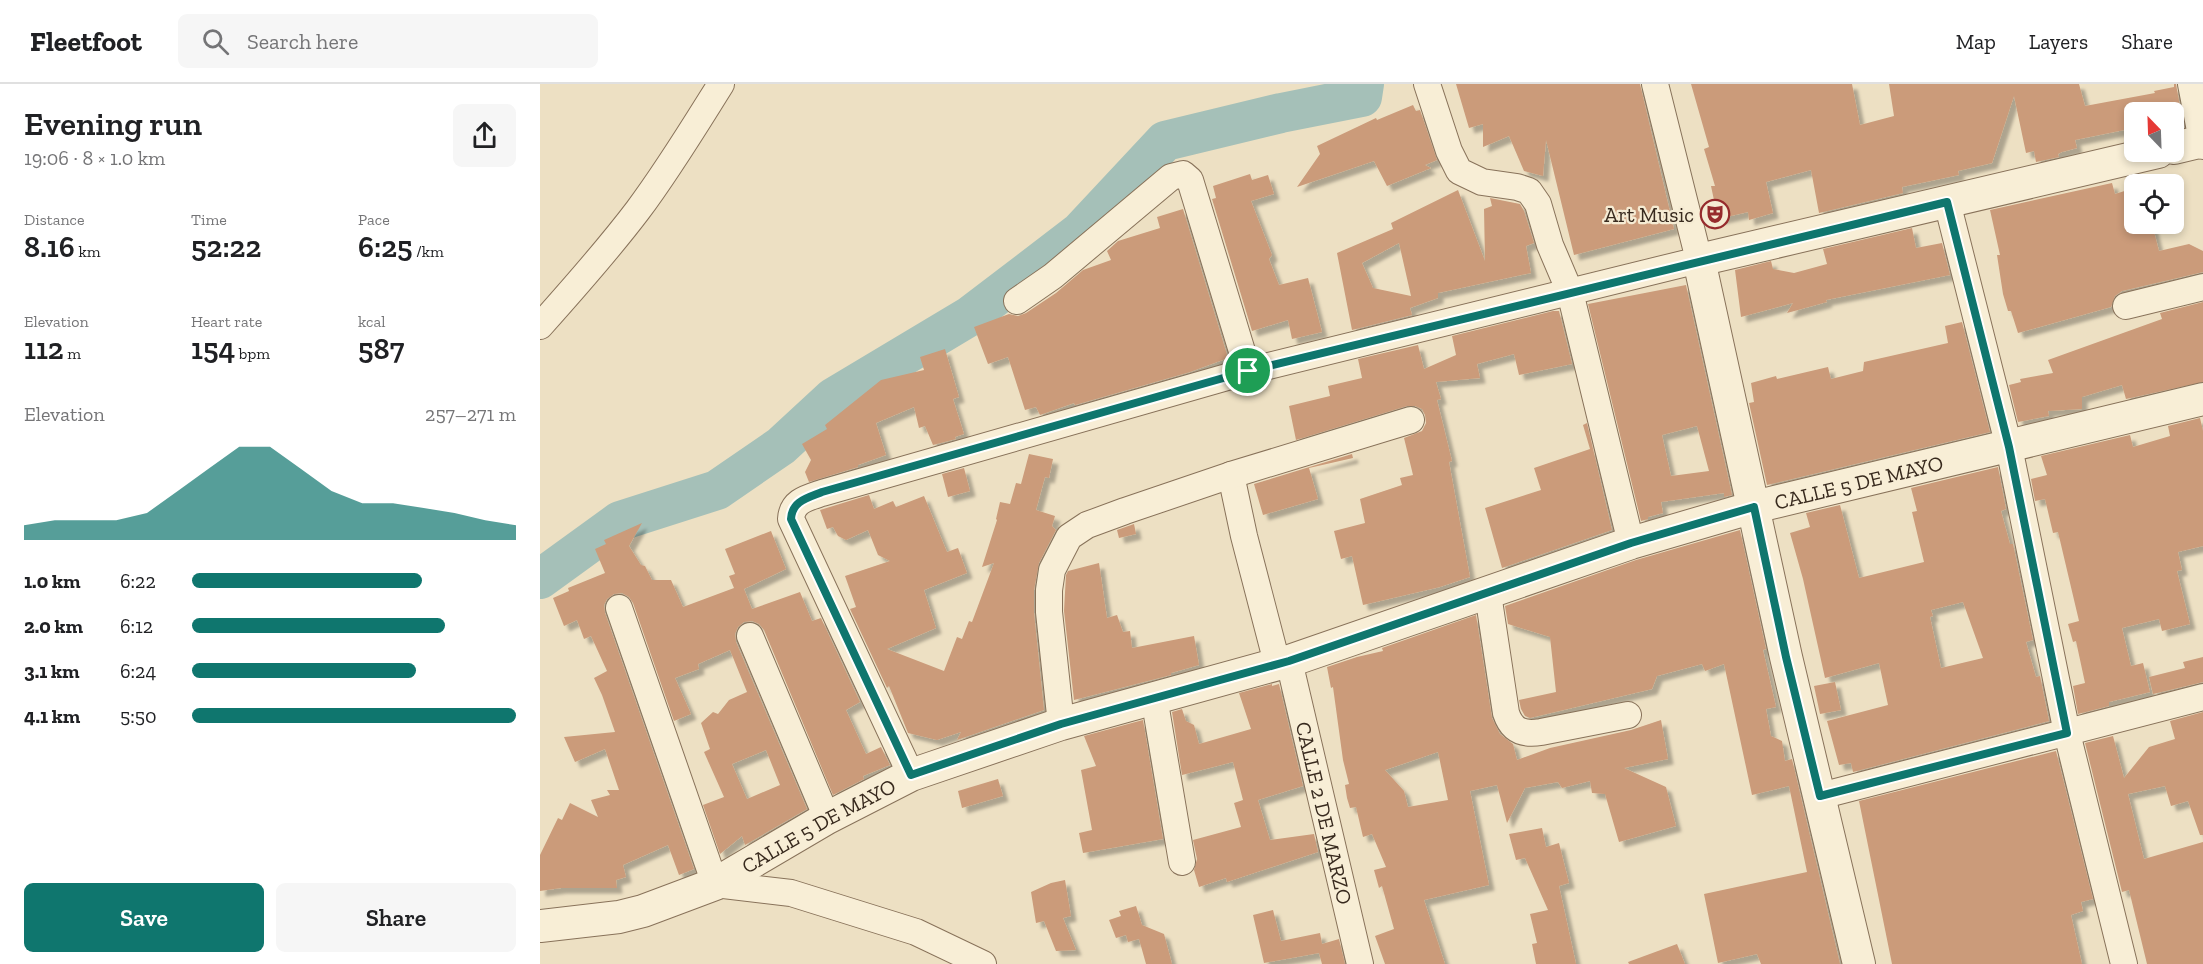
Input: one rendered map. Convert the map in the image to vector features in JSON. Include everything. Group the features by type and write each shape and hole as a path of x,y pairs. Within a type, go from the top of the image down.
{"street":[{"path":"540,326 638,210 685,142 721,84"},
{"path":"1427,84 1449,151 1460,171 1482,182 1517,187 1528,191 1538,204 1550,245 1570,292 1631,543"},
{"path":"1655,84 1699,260 1786,657 1858,964"},
{"path":"2191,84 2195,144"},
{"path":"911,775 791,519 793,507 798,503 822,492 1248,371 1699,260 2124,160"},
{"path":"1017,301 1053,276 1171,177 1183,174 1190,180 1248,371"},
{"path":"1947,202 2009,447 2067,733 2124,964"},
{"path":"2127,306 2203,287"},
{"name":"CALLE 5 DE MAYO","path":"540,926 619,917 643,911 714,884 827,818 911,775 1061,724 1283,662 1488,594 1631,543 1754,507 2203,399"},
{"path":"1061,724 1049,612 1049,590 1052,570 1069,537 1086,525 1231,475 1411,420"},
{"name":"CALLE 2 DE MARZO","path":"1231,475 1244,536 1283,662 1360,964"},
{"path":"1488,594 1506,713 1510,724 1519,732 1530,734 1628,715"},
{"path":"619,608 714,884 791,893 916,932 983,964"},
{"path":"750,636 827,818"},
{"path":"1154,697 1182,861"},
{"path":"1820,796 2203,697"}],"building":[{"path":"1456,84 1640,84 1674,229 1574,255 1546,140 1543,176 1524,171 1509,136 1483,147 1483,124 1469,128"},
{"path":"1691,84 1852,84 1860,125 1894,116 1889,84 2079,84 2085,106 2155,93 2154,91 2174,87 2176,84 2179,102 2124,102 2124,130 2075,140 2077,148 2058,154 2059,157 2036,162 2034,151 2026,153 2014,96 1992,163 1958,171 1959,175 1902,187 1903,193 1819,213 1811,170 1766,182 1773,213 1749,220 1748,212 1718,219 1711,186 1715,186 1704,149 1709,147"},
{"path":"1413,105 1416,111 1420,110 1437,160 1425,165 1431,168 1387,186 1374,161 1297,187 1320,154 1317,146 1376,118 1377,120"},
{"path":"1250,174 1252,180 1268,175 1274,194 1251,201 1272,255 1269,259 1279,285 1308,278 1322,332 1292,339 1288,320 1252,331 1212,199 1216,198 1213,186"},
{"path":"2112,183 2115,194 2124,191 2124,234 2155,234 2159,251 2189,244 2203,251 2203,272 2122,291 2115,296 2111,307 2018,333 2003,294 1997,255 2000,255 1990,210"},
{"path":"1458,190 1485,261 1484,209 1492,206 1490,198 1520,204 1534,243 1526,246 1531,273 1438,293 1438,298 1410,308 1412,315 1352,330 1337,253 1393,229 1391,223","holes":["1399,243 1411,296 1373,288 1362,263"]},
{"path":"1183,209 1228,358 1190,372 1075,405 1074,403 1040,415 1036,407 1025,410 1008,357 988,364 974,327 1009,314 1018,316 1026,313 1056,293 1083,270 1111,260 1107,251 1118,241 1160,228 1157,217"},
{"path":"1912,228 1916,248 1942,243 1950,275 1826,300 1827,302 1787,313 1793,303 1741,317 1735,270 1771,261 1773,269 1794,273 1827,264 1823,249"},
{"path":"1686,285 1732,495 1724,497 1724,493 1661,502 1663,513 1641,521 1588,304","holes":["1697,426 1709,471 1671,476 1662,435"]},
{"path":"2203,302 2203,382 2126,399 2122,385 2082,397 2082,409 2048,411 2049,416 2018,422 2009,385 2021,382 2020,379 2053,373 2048,360 2162,319 2160,313"},
{"path":"1559,311 1572,364 1519,375 1514,354 1477,364 1480,378 1436,382 1441,399 1437,400 1452,461 1449,462 1470,577 1440,587 1363,605 1352,556 1341,559 1334,531 1365,523 1360,499 1402,485 1400,478 1413,475 1404,438 1422,431 1426,423 1425,415 1422,409 1407,406 1296,440 1289,406 1330,396 1328,386 1362,378 1358,359 1418,345 1424,369 1456,355 1452,336"},
{"path":"1962,322 1990,432 1767,485 1749,403 1754,402 1751,383 1828,367 1831,379 1863,371 1864,362 1948,343 1945,326"},
{"path":"945,349 959,397 953,399 964,434 955,437 956,439 933,445 925,426 919,428 914,407 876,423 886,455 858,465 858,467 809,482 805,472 811,460 802,444 827,429 825,425 881,380 924,370 920,357"},
{"path":"2200,418 2203,431 2203,546 2178,552 2182,570 2177,571 2190,624 2162,631 2159,619 2122,628 2131,666 2143,663 2150,692 2109,702 2109,706 2078,714 2073,686 2085,683 2076,641 2073,642 2068,624 2079,621 2058,532 2053,533 2045,499 2035,501 2031,479 2047,475 2041,456 2130,435 2133,447 2170,436 2168,426"},
{"path":"1587,423 1612,530 1502,568 1485,508 1541,490 1534,468 1590,449 1583,425"},
{"path":"1029,454 1053,459 1049,478 1045,477 1036,510 1055,516 1052,526 1056,530 1039,563 1034,590 1034,613 1044,710 957,740 961,732 937,740 908,733 889,686 887,688 850,609 856,607 845,576 890,561 878,555 868,530 846,540 838,536 833,527 827,529 820,510 869,495 874,509 893,501 896,507 924,496 947,552 958,548 967,573 924,590 936,628 887,649 944,671 957,637 962,639 969,621 972,622 994,563 982,567 997,520 1000,502 1010,504 1016,483 1021,484"},
{"path":"1352,454 1353,458 1309,468 1318,499 1263,515 1254,484"},
{"path":"1998,467 2006,509 2001,511 2010,544 2013,544 2033,640 2026,642 2036,677 2040,676 2049,721 1853,772 1851,763 1839,765 1827,721 1888,705 1879,663 1825,678 1803,579 1790,533 1810,527 1806,513 1840,505 1859,578 1924,562 1912,512 1917,511 1911,488","holes":["1963,602 1983,658 1941,668 1930,617 1933,616 1931,610"]},
{"path":"964,468 970,491 948,497 942,474"},
{"path":"642,523 629,546 641,565 645,566 652,580 671,580 683,607 734,588 729,576 735,574 725,549 771,531 786,569 744,589 752,609 800,592 812,621 821,618 860,702 846,710 866,754 881,747 890,765 863,776 864,779 833,795 764,630 752,621 744,622 735,634 736,642 807,809 745,845 742,836 720,854 703,805 724,797 704,752 710,749 701,723 713,712 718,714 729,700 747,692 730,650 698,664 699,669 675,678 691,714 674,721 633,603 622,593 614,594 607,599 604,605 605,613 694,869 679,875 668,845 623,865 626,877 616,880 617,888 561,888 540,891 540,855 558,818 562,820 570,803 598,817 591,800 610,795 607,790 619,790 605,749 575,762 564,737 615,732 594,678 607,671 591,636 584,639 577,620 564,626 553,598 569,591 568,588 605,573 595,549 606,544 604,540","holes":["766,750 780,785 747,799 732,764"]},
{"path":"1134,524 1136,534 1119,538 1117,530"},
{"path":"1740,530 1776,707 1766,709 1771,736 1782,741 1785,761 1792,759 1840,964 1761,964 1757,954 1718,963 1704,894 1807,872 1789,786 1752,795 1724,664 1705,671 1702,664 1657,676 1652,689 1530,718 1525,716 1521,709 1519,700 1556,692 1550,637 1508,624 1505,606 1636,560"},
{"path":"1099,563 1107,618 1117,615 1123,632 1130,631 1132,648 1194,636 1199,665 1171,673 1171,675 1074,700 1064,611 1066,575 1068,571"},
{"path":"1476,615 1492,718 1500,734 1513,744 1517,760 1550,748 1631,730 1661,720 1668,759 1624,768 1666,787 1676,826 1619,842 1605,794 1592,793 1590,781 1562,788 1558,782 1525,788 1507,823 1497,785 1470,791 1489,885 1424,900 1445,964 1385,964 1375,936 1394,929 1382,886 1379,888 1374,870 1386,867 1372,834 1363,837 1356,807 1350,808 1347,798 1345,785 1349,784 1343,760 1333,687 1331,688 1327,667 1383,651 1382,648","holes":["1438,752 1448,800 1408,807 1404,791 1385,770"]},
{"path":"2203,657 2203,682 2153,694 2149,677 2185,668 2183,662"},
{"path":"1835,682 1841,710 1820,714 1814,686"},
{"path":"1272,684 1272,686 1279,684 1303,786 1258,800 1270,840 1314,834 1318,852 1227,882 1226,878 1199,887 1194,870 1197,859 1193,840 1241,827 1234,803 1243,800 1233,762 1182,775 1172,712 1182,709 1186,721 1194,725 1199,744 1251,729 1239,693"},
{"path":"2203,712 2203,835 2200,835 2188,801 2171,806 2165,786 2128,794 2144,859 2203,842 2203,964 2147,964 2129,890 2122,892 2085,743 2113,736 2124,778 2149,747 2175,739 2170,721"},
{"path":"1143,720 1163,839 1083,853 1079,833 1092,830 1081,770 1096,766 1084,736"},
{"path":"2056,751 2093,899 2081,902 2083,911 2071,915 2082,964 1892,964 1859,801"},
{"path":"998,779 1003,796 962,808 958,791"},
{"path":"1542,828 1546,847 1559,843 1569,883 1559,886 1576,964 1536,964 1532,944 1537,943 1530,914 1548,910 1525,858 1516,860 1509,834"},
{"path":"1065,880 1071,916 1063,918 1076,950 1056,951 1044,921 1036,923 1031,892 1051,883"},
{"path":"1136,906 1142,925 1164,934 1172,964 1146,964 1139,939 1128,942 1126,935 1116,938 1109,920 1121,916 1119,911"},
{"path":"1273,910 1281,941 1320,933 1322,944 1339,939 1345,964 1322,964 1319,953 1264,963 1253,915"},
{"path":"1677,944 1685,964 1629,964 1628,962"}],"waterway":[{"path":"540,579 620,521 717,490 781,446 833,398 970,316 1080,232 1165,141 1281,113 1362,97 1364,84"}],"place":[{"name":"Art Music","path":"1715,214"}],"route":[{"path":"1947,202 2009,447 2067,733 1820,796 1786,657 1754,507 1631,543 1289,661 1061,724 911,775 791,519 793,507 822,492 1248,371 1699,260 1947,202"}]}
